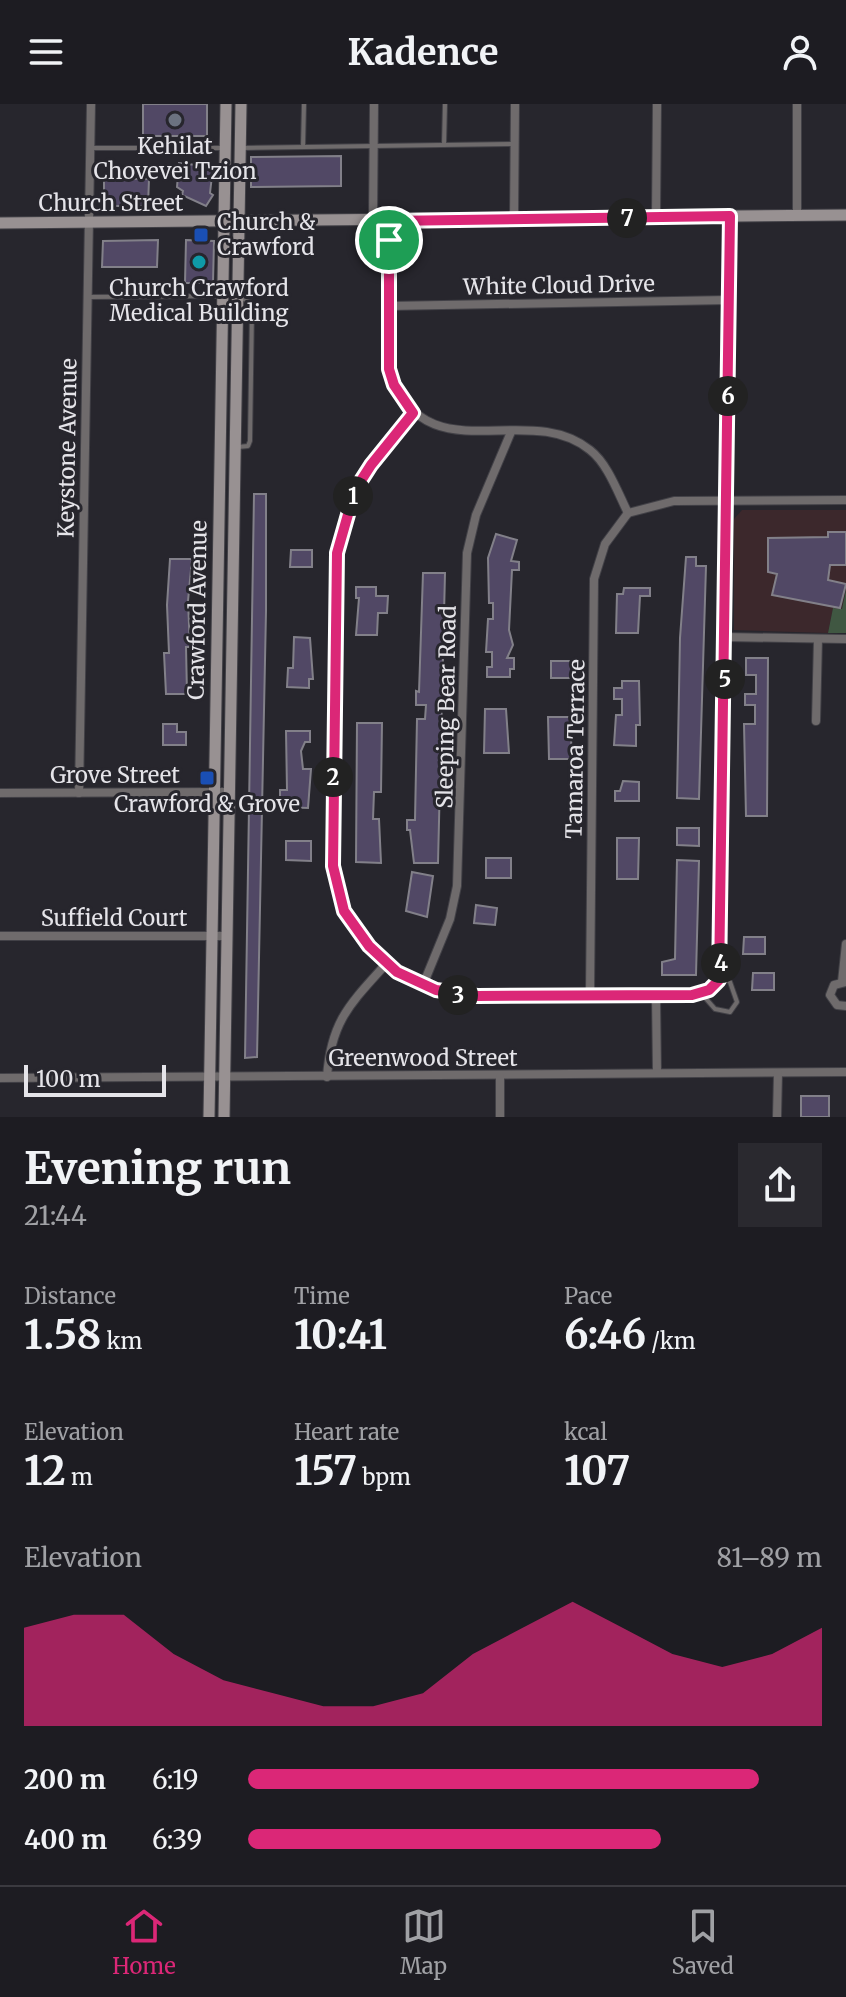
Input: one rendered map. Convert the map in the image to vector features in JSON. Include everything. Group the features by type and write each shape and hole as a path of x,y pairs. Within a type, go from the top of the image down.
{"main road":[{"name":"Crawford Avenue","path":"209,1117 226,104"},
{"name":"Crawford Avenue","path":"224,1117 241,104"},
{"name":"Church Street","path":"0,223 846,215"}],"street":[{"name":"Keystone Avenue","path":"79,793 91,104"},
{"path":"373,221 374,104"},
{"path":"514,219 515,104"},
{"path":"656,217 657,104"},
{"path":"797,104 797,215"},
{"path":"413,413 355,490 337,553 333,866 344,911 386,964 423,985 463,996 656,996 701,993 715,986 721,973 730,216"},
{"path":"389,221 389,369 394,385 413,413 457,431 544,431 579,441 593,452 605,468 628,513 674,501 846,500"},
{"name":"White Cloud Drive","path":"389,306 728,300"},
{"name":"Sleeping Bear Road","path":"423,985 450,919 457,886 467,553 476,515 511,432"},
{"path":"219,509 234,509"},
{"name":"Tamaroa Terrace","path":"590,995 594,579 605,544 628,513"},
{"path":"725,637 845,639"},
{"path":"816,721 818,639"},
{"name":"Grove Street","path":"0,793 229,792"},
{"name":"Suffield Court","path":"0,936 227,936"},
{"path":"846,944 844,982 834,985 830,995 837,1005 846,1006"},
{"path":"327,1077 329,1045 336,1024 386,964"},
{"path":"656,996 657,1073"},
{"name":"Greenwood Street","path":"0,1078 500,1077 846,1072"},
{"path":"777,1117 778,1073"},
{"path":"500,1077 500,1117"}],"lane":[{"path":"303,147 304,104"},
{"path":"444,145 445,104"},
{"path":"240,148 514,144"},
{"path":"90,148 225,148"},
{"path":"88,297 222,296"},
{"path":"701,993 715,1009 725,1012 735,1007 736,993 721,973"}],"shaded area":[{"path":"742,510 846,510 846,590 842,609 833,609 828,633 734,630 734,519"}],"green space":[{"path":"846,590 846,633 828,633 833,608 842,609"}],"building":[{"name":"Kehilat Chovevei Tzion","path":"143,104 207,104 207,136 143,136"},
{"path":"341,156 341,186 251,187 251,157"},
{"path":"179,163 213,167 210,193 213,195 206,206 182,195 183,191 177,187"},
{"path":"104,179 149,179 148,206 104,206"},
{"path":"158,240 157,267 102,267 103,241"},
{"name":"Church Crawford Medical Building","path":"186,240 214,241 213,283 185,283"},
{"path":"254,494 266,494 266,611 257,1057 245,1058"},
{"path":"828,532 846,532 846,565 830,565 828,580 846,584 840,608 772,595 777,574 768,572 768,538 828,537"},
{"path":"496,534 517,540 511,561 519,562 519,570 512,570 509,630 513,645 507,658 514,658 514,669 510,669 510,677 487,677 487,667 492,667 492,652 486,652 488,619 493,619 493,603 489,603 488,558"},
{"path":"291,550 312,550 312,567 290,567"},
{"path":"686,557 696,557 696,566 706,566 699,799 677,798 680,638"},
{"path":"170,559 192,559 188,601 190,647 186,647 187,694 166,694 164,653 169,653 167,605"},
{"path":"423,573 445,573 438,863 414,863 410,830 407,830 407,820 415,820 417,719 425,719 426,705 416,705"},
{"path":"356,587 376,587 376,596 388,596 387,613 378,613 377,635 356,635 359,598 356,598"},
{"path":"624,588 650,588 650,596 640,596 638,633 616,633 617,594 623,594"},
{"path":"294,637 310,638 313,679 309,679 309,688 287,687 288,668 293,668"},
{"path":"746,658 768,658 767,816 746,816 744,724 755,724 755,705 745,705 745,694 756,694 756,675 746,675"},
{"path":"551,661 573,661 573,678 551,678"},
{"path":"622,681 639,681 640,725 636,725 636,746 614,745 616,715 622,715 622,699 614,699 614,688 622,688"},
{"path":"485,709 506,709 509,753 484,753"},
{"path":"548,717 570,717 572,759 549,759"},
{"path":"357,723 382,723 381,792 374,792 373,819 379,819 381,863 356,862"},
{"path":"163,724 177,724 177,732 186,732 186,745 163,745"},
{"path":"286,731 310,731 310,742 305,742 301,751 303,769 311,769 308,808 280,807 280,790 287,790"},
{"path":"623,781 639,782 639,801 615,801 615,791 620,791"},
{"path":"677,828 699,828 699,846 677,845"},
{"path":"617,838 639,838 638,879 617,879"},
{"path":"286,841 311,841 311,861 286,860"},
{"path":"486,858 511,858 511,878 486,878"},
{"path":"677,860 699,861 696,975 662,975 662,962 675,959"},
{"path":"412,872 433,876 427,917 406,911"},
{"path":"476,905 497,908 495,925 474,923"},
{"path":"744,937 765,937 765,954 743,954"},
{"path":"753,973 774,973 774,990 752,990"},
{"path":"801,1096 829,1096 829,1117 801,1117"}],"place":[{"name":"Kehilat Chovevei Tzion","path":"175,120"},
{"name":"Church & Crawford","path":"201,235"},
{"name":"Church Crawford Medical Building","path":"199,262"},
{"name":"Crawford & Grove","path":"207,778"}],"route":[{"path":"730,216 721,973 715,986 709,990 692,995 656,996 463,996 436,990 397,972 369,946 344,911 333,866 337,553 355,490 413,413 401,398 389,369 389,240 389,221 730,216"}]}
